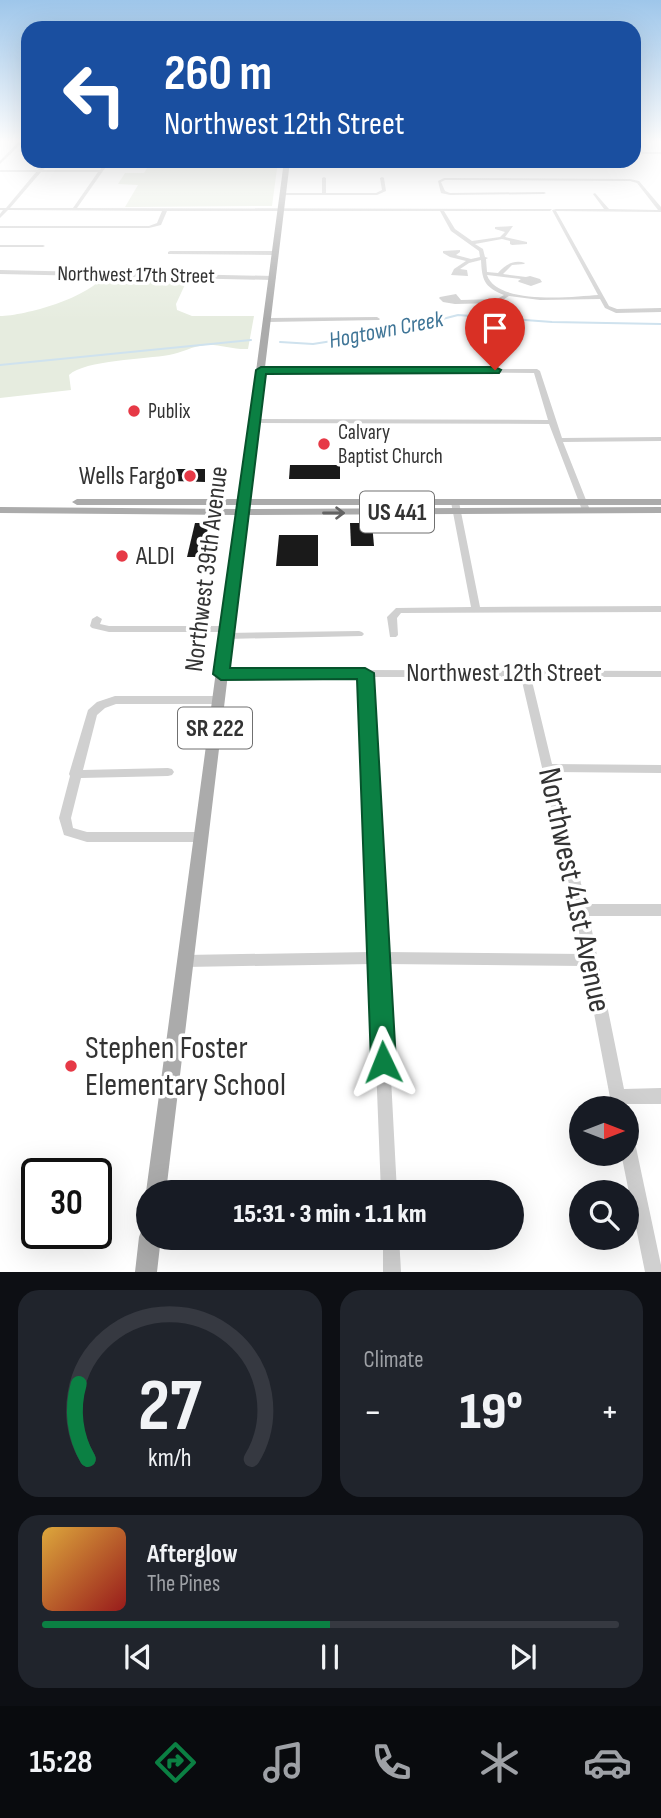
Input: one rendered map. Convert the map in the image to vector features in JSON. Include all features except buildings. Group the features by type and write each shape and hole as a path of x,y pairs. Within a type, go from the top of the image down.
{"main road":[{"name":"Northwest 39th Avenue","path":"158,1180 282,201"},
{"name":"US 441","path":"0,501 242,507"},
{"name":"US 441","path":"0,510 585,506 661,502"},
{"name":"US 441","path":"585,506 661,510"},
{"path":"146,1272 149,1250"}],"street":[{"path":"74,209 79,201"},
{"path":"548,201 601,297 611,310 661,310"},
{"path":"601,201 608,211"},
{"path":"0,217 3,209 661,211"},
{"path":"0,227 155,226 165,209"},
{"path":"442,211 452,229 481,250 485,258 484,273 492,287 509,294 536,298 601,297"},
{"path":"502,237 508,231"},
{"path":"471,243 502,237 513,240"},
{"path":"0,246 43,246"},
{"path":"170,253 276,253"},
{"path":"452,256 470,260 485,258"},
{"path":"456,270 470,260"},
{"path":"501,273 511,264 522,263"},
{"name":"Northwest 17th Street","path":"1,273 273,278"},
{"path":"484,273 501,273 524,278"},
{"path":"459,302 498,301 509,294"},
{"path":"268,320 377,319"},
{"path":"261,370 538,372 552,422 585,506"},
{"path":"254,421 552,422"},
{"path":"559,440 661,439"},
{"path":"456,506 476,609"},
{"path":"393,635 391,617 399,611 661,609"},
{"path":"97,619 95,626 109,629 359,634"},
{"path":"365,673 388,1180"},
{"name":"Northwest 41st Avenue","path":"525,673 582,909 618,1096"},
{"name":"Northwest 12th Street","path":"221,674 661,674"},
{"path":"201,837 88,837 68,832 65,818 92,713 101,705 133,699 218,699"},
{"path":"550,768 661,769"},
{"path":"75,774 169,772"},
{"path":"582,909 661,910"},
{"path":"185,961 379,958 590,960"},
{"path":"639,1099 661,1096"},
{"path":"632,1166 654,1272"},
{"path":"391,1250 392,1272"}],"shaded area":[{"path":"128,201 273,201 272,206 125,207"},
{"path":"103,276 188,278 176,304 177,310 192,316 254,316 248,349 205,345 169,355 102,363 69,375 71,390 0,398 0,316 25,313 56,304 85,291"}],"waterway":[{"name":"Hogtown Creek","path":"280,342 313,344 396,331 458,315 552,322 661,324"},
{"name":"Hogtown Creek","path":"0,365 251,340"}],"place":[{"name":"Publix","path":"134,411"},
{"name":"Calvary Baptist Church","path":"324,444"},
{"name":"Wells Fargo","path":"190,476"},
{"name":"ALDI","path":"122,556"},
{"name":"Stephen Foster Elementary School","path":"71,1066"}],"route":[{"path":"383,1062 365,673 221,674 261,370 495,370"}]}
